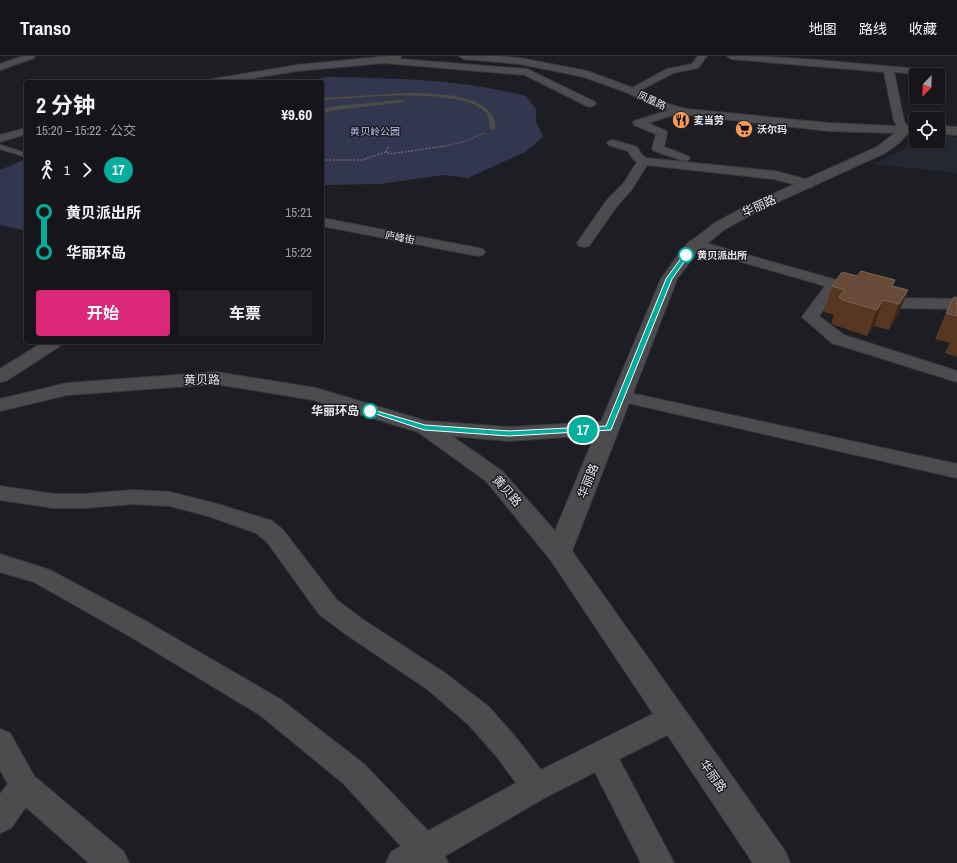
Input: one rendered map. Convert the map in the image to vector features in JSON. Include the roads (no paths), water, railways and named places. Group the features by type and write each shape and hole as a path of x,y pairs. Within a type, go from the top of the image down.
{"street":[{"path":"0,67 31,56"},
{"path":"225,80 297,68 384,60 401,56"},
{"name":"凤凰路","path":"464,56 520,61 568,69 595,76 632,91 657,104 679,110 824,126 909,130"},
{"path":"632,91 670,71 695,66 703,56"},
{"path":"731,56 909,70"},
{"path":"384,60 527,72 591,104"},
{"path":"888,68 899,121 909,128"},
{"path":"679,110 638,123 662,133 658,149 711,168"},
{"path":"945,130 957,131"},
{"name":"华丽路","path":"773,863 559,552 669,279 695,244 722,223 881,150 909,131"},
{"path":"0,139 24,132"},
{"path":"613,143 633,149 638,157 644,161 775,175 808,184"},
{"path":"584,243 612,203 628,186 644,161"},
{"name":"庐峰街","path":"324,222 478,252"},
{"path":"695,244 899,303 957,304"},
{"path":"834,284 810,317 838,339 957,377"},
{"path":"0,377 51,344"},
{"name":"黄贝路","path":"0,405 67,389 216,378 316,394 424,427 509,434 608,428"},
{"path":"621,396 957,472"},
{"name":"黄贝路","path":"424,427 494,476 559,552"},
{"path":"0,493 54,501 83,501 134,497 170,499 213,510 264,527 275,536 328,606 353,626 436,681 478,716 508,749 536,787"},
{"path":"0,563 42,576 140,630 270,707 354,774 420,859 536,787 673,718"},
{"path":"0,742 24,786 113,863"},
{"path":"602,754 658,863"},
{"path":"0,818 24,786"}],"lane":[{"path":"324,99 397,95 441,96 470,100 488,111 493,128"},
{"path":"324,111 375,103 434,99 475,103"},
{"path":"0,147 24,154"}],"place":[{"name":"麦当劳","path":"681,120"},
{"name":"沃尔玛","path":"744,129"},
{"name":"黄贝派出所","path":"686,255"},
{"name":"华丽环岛","path":"370,411"}],"park label":[{"name":"黄贝岭公园","path":"375,131"}]}
